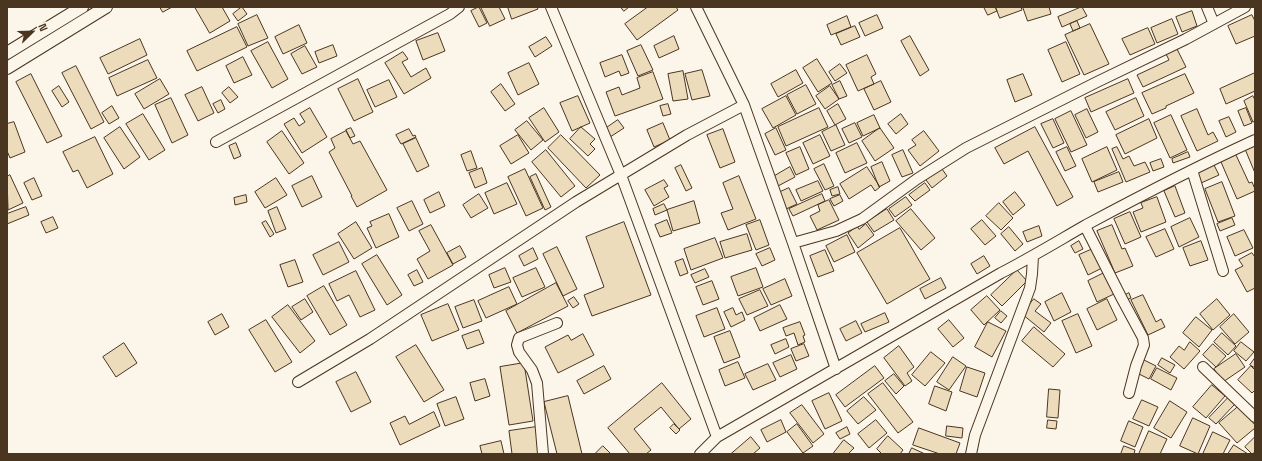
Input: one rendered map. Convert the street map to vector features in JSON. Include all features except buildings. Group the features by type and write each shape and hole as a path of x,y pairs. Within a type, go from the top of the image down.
{"street":[{"path":"7,53 82,7"},
{"path":"7,68 106,7"},
{"path":"216,142 443,18 459,7"},
{"path":"551,7 621,176 717,437"},
{"path":"696,7 744,105 836,369"},
{"path":"1207,7 1214,24"},
{"path":"793,243 836,232 862,219 917,179 966,148 1245,7"},
{"path":"298,382 370,339 576,202 687,135 744,105"},
{"path":"700,454 717,437 1001,273 1085,226 1192,170 1255,140"},
{"path":"1192,170 1224,271"},
{"path":"1085,226 1143,338 1144,345 1136,366 1129,393"},
{"path":"971,454 975,435 1030,288 1033,256"},
{"path":"544,454 537,383 532,370 519,352 517,345 519,338 556,323"},
{"path":"1203,367 1255,417"}]}
